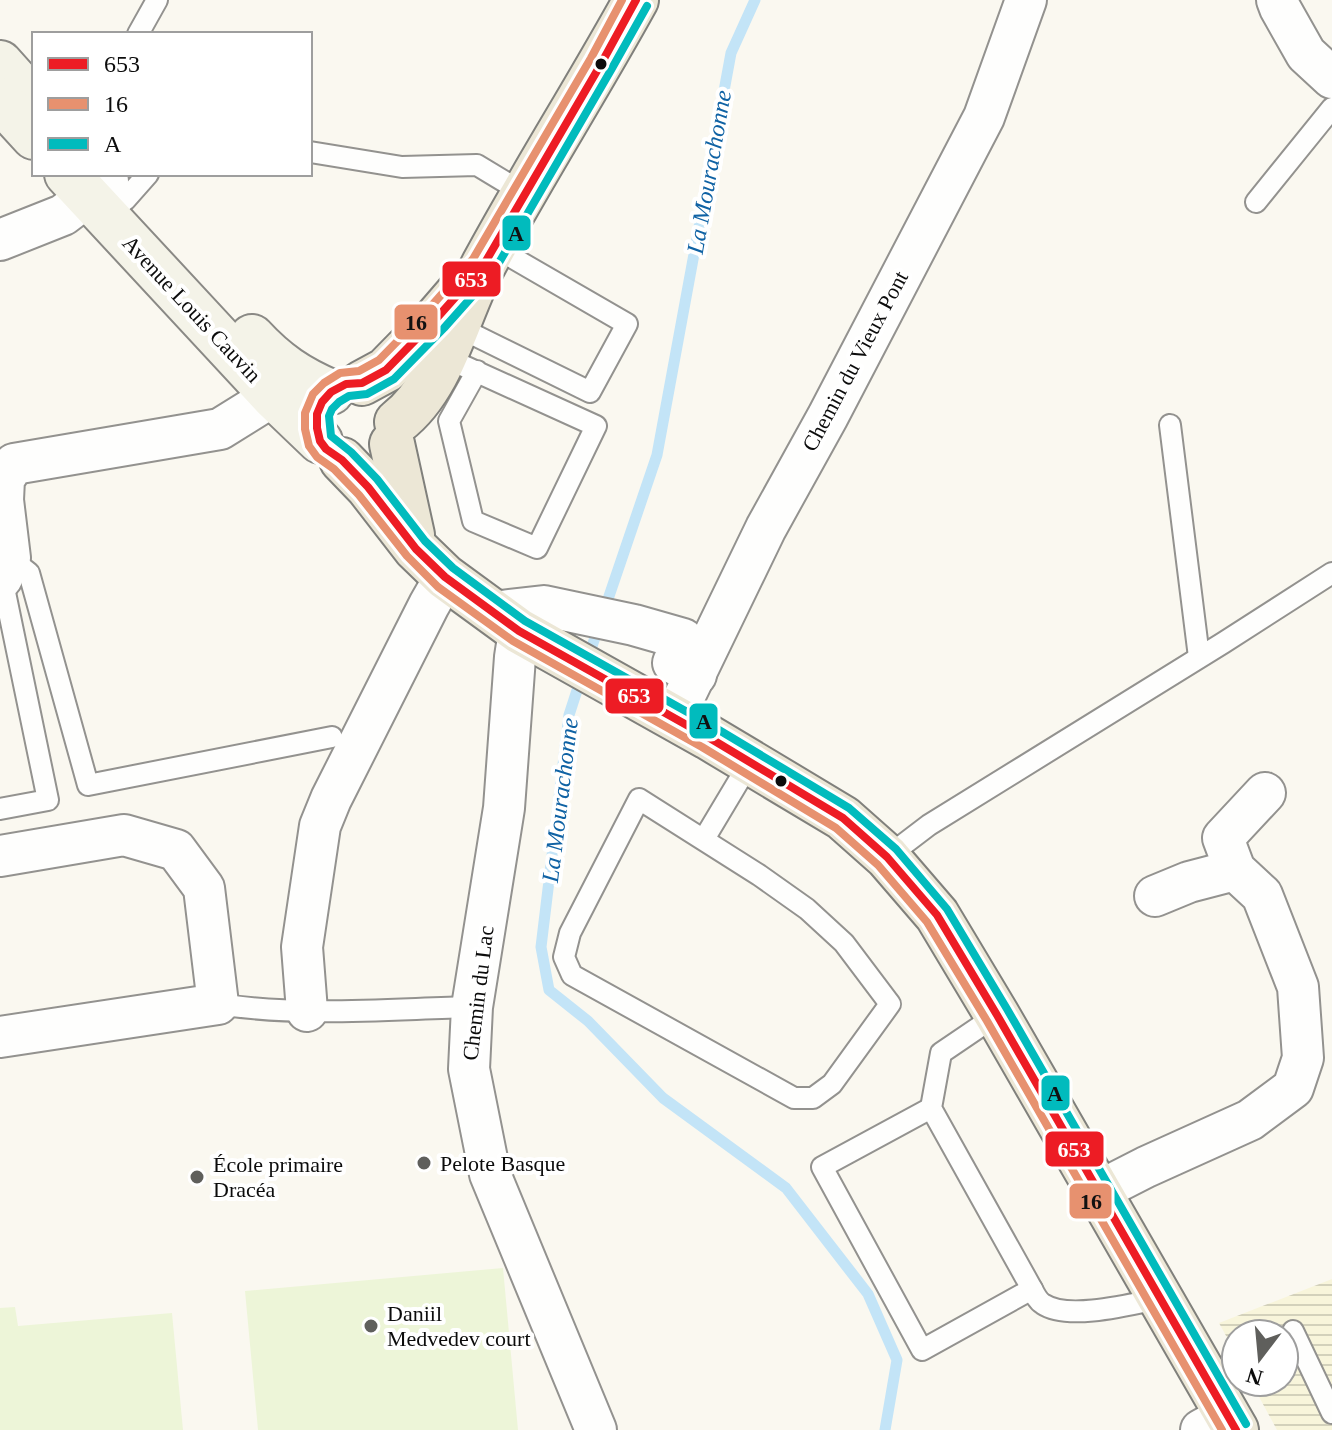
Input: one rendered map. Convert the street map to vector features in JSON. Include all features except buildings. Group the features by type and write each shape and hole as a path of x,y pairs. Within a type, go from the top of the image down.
{"main road":[{"path":"315,386 386,370 435,320 489,256 636,0"},
{"path":"430,563 395,433 460,352 489,256"},
{"path":"331,451 368,487 430,563 660,710 843,818 887,857 937,915 997,1015 1161,1298 1222,1425"}],"street":[{"name":"Chemin du Vieux Pont","path":"660,710 696,675 766,528 984,117 1026,0"},
{"path":"1277,0 1306,54 1332,78"},
{"path":"0,63 32,99"},
{"path":"0,100 32,135"},
{"path":"0,240 63,215 108,182"},
{"name":"Avenue Louis Cauvin","path":"108,182 272,359 315,386"},
{"path":"4,572 4,479 14,464 220,429 315,386 373,386 391,401 396,411 395,433 376,459 353,463 331,451 317,428 317,414 322,402 315,386"},
{"path":"307,1011 302,947 320,826 414,633 430,563"},
{"path":"525,624 634,625 683,639 673,663 696,675"},
{"name":"Chemin du Lac","path":"525,624 515,657 504,808 472,1007 469,1069 490,1174 596,1430"},
{"path":"1099,1191 1250,1120 1293,1088 1303,1058 1298,987 1262,895 1235,870 1223,838 1265,793"},
{"path":"0,856 124,835 176,850 204,888 218,1004 0,1037"},
{"path":"1155,896 1189,882 1235,870"}],"lane":[{"path":"139,32 157,0"},
{"path":"1256,202 1332,108"},
{"path":"312,152 402,167 477,165 525,194"},
{"path":"460,352 590,392 627,324 489,256"},
{"path":"460,352 596,426 537,548 473,521 449,421 460,352"},
{"path":"1170,425 1199,657"},
{"path":"0,809 48,800 4,572 29,573 88,785 332,737"},
{"path":"887,857 929,825 1332,573"},
{"path":"704,839 750,762"},
{"path":"639,799 704,839 807,909 844,943 890,1004 832,1084 813,1098 794,1098 572,975 564,957 570,933 639,799"},
{"path":"218,1004 307,1011 472,1007"},
{"path":"997,1015 941,1053 931,1108 1040,1303 1061,1312 1104,1309 1161,1298"},
{"path":"931,1108 822,1167 922,1350 1032,1289"},
{"path":"1300,1346 1332,1413"}],"shaded area":[{"path":"1332,1279 1332,1430 1277,1430 1260,1398 1300,1398 1300,1318 1232,1318"}],"green space":[{"path":"503,1268 518,1430 258,1430 245,1291"},
{"path":"15,1307 18,1326 172,1313 183,1430 0,1430 0,1308"}],"waterway":[{"name":"La Mourachonne","path":"588,658 657,455 731,53 755,0"},
{"name":"La Mourachonne","path":"581,678 569,715 541,947 549,990 588,1021 663,1098 786,1188 868,1294 897,1360 885,1430"}],"transit line":[{"name":"16","path":"622,0 473,259 379,360 359,371 340,373 313,394 305,413 309,446 359,495 407,556 438,587 513,641 702,747 836,828 878,865 927,922 1222,1430"},
{"name":"653","path":"636,0 483,266 386,370 362,383 346,384 331,392 317,414 320,441 368,487 416,549 445,577 519,631 708,737 843,818 887,857 937,915 1236,1430"},
{"name":"A","path":"647,6 493,273 394,379 367,394 349,396 332,409 329,416 331,436 377,479 425,541 453,568 525,621 714,727 849,808 896,849 947,909 1246,1424"}],"place":[{"name":"Pelote Basque","path":"424,1163"},
{"name":"École primaire Dracéa","path":"197,1177"},
{"name":"Daniil Medvedev court","path":"371,1326"}]}
